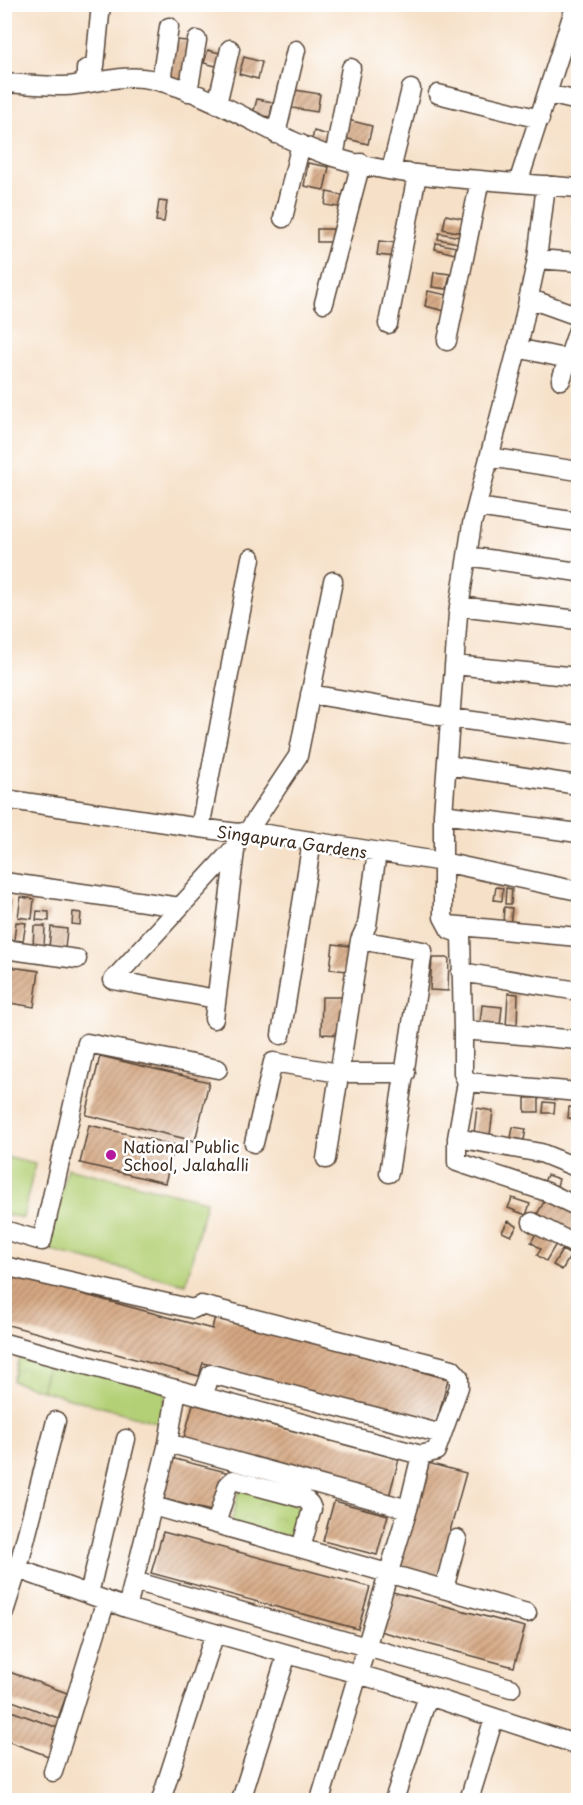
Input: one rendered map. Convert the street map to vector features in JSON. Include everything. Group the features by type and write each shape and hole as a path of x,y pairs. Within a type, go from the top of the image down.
{"street":[{"path":"86,82 86,69 95,66 101,4"},
{"path":"518,183 576,4"},
{"path":"161,82 169,27"},
{"path":"188,92 197,40"},
{"path":"218,104 230,49"},
{"path":"276,134 296,50"},
{"path":"334,157 351,68"},
{"path":"4,83 65,86 110,79 152,79 218,104 276,134 334,157 361,164 417,175 579,188"},
{"path":"391,170 411,89"},
{"path":"438,94 540,119"},
{"path":"548,94 579,101"},
{"path":"283,218 301,144"},
{"path":"324,303 361,164"},
{"path":"388,324 417,175"},
{"path":"447,341 480,180"},
{"path":"546,185 537,259 477,507 459,606 442,814 444,924 450,930 461,934 463,1073 467,1082 457,1138 457,1162 547,1192 579,1207"},
{"path":"537,259 579,262"},
{"path":"528,298 579,316"},
{"path":"517,348 574,346 561,381"},
{"path":"489,457 579,471"},
{"path":"477,507 579,522"},
{"path":"467,556 579,572"},
{"path":"200,828 252,558"},
{"path":"216,999 112,980 241,837 298,756 333,581"},
{"path":"459,606 579,620"},
{"path":"454,665 579,677"},
{"path":"310,694 451,718 579,735"},
{"path":"447,765 579,785"},
{"name":"Singapura Gardens","path":"4,799 200,828 241,837 312,841 443,862 579,891"},
{"path":"442,814 579,833"},
{"path":"214,1019 241,837"},
{"path":"281,1035 312,841"},
{"path":"326,1159 360,940 368,925 377,852"},
{"path":"4,882 180,907"},
{"path":"444,924 579,937"},
{"path":"360,940 423,951 389,1173"},
{"path":"4,949 77,959"},
{"path":"461,972 579,991"},
{"path":"463,1030 579,1040"},
{"path":"4,1230 42,1241 87,1043 218,1069"},
{"path":"254,1143 273,1062 339,1072 405,1073"},
{"path":"467,1082 579,1092"},
{"path":"457,1138 541,1153 579,1168"},
{"path":"532,1222 579,1245"},
{"path":"4,1266 193,1309 201,1305 452,1369 459,1377 459,1387 435,1452 421,1455 4,1343"},
{"path":"203,1396 211,1374 442,1434"},
{"path":"128,1608 168,1443 177,1389"},
{"path":"4,1612 11,1566 56,1421"},
{"path":"88,1594 126,1439"},
{"path":"168,1443 408,1509"},
{"path":"320,1800 408,1509 421,1455"},
{"path":"216,1524 228,1485 232,1480 305,1499 312,1509 301,1548"},
{"path":"153,1506 527,1613"},
{"path":"444,1589 457,1539"},
{"path":"11,1566 128,1608 358,1674 579,1745"},
{"path":"134,1581 511,1688"},
{"path":"53,1772 106,1600"},
{"path":"161,1800 215,1633"},
{"path":"241,1800 287,1654"},
{"path":"394,1800 428,1696"},
{"path":"469,1800 494,1718"}],"green space":[{"path":"5,1157 35,1164 23,1218 5,1214"},
{"path":"67,1168 206,1201 186,1284 47,1250"},
{"path":"21,1351 50,1359 41,1390 12,1381"},
{"path":"50,1359 167,1392 159,1423 41,1390"},
{"path":"239,1490 300,1505 291,1538 231,1523"}],"building":[{"path":"174,40 189,41 185,82 170,81"},
{"path":"208,50 224,54 220,67 204,63"},
{"path":"244,57 262,62 258,79 239,74"},
{"path":"295,90 320,94 317,112 292,108"},
{"path":"257,99 273,102 270,117 253,114"},
{"path":"348,120 372,126 368,144 344,138"},
{"path":"314,131 332,136 329,148 311,144"},
{"path":"308,163 329,167 324,190 304,186"},
{"path":"327,192 346,196 344,208 325,205"},
{"path":"159,201 167,202 164,222 156,221"},
{"path":"446,215 465,219 462,233 443,229"},
{"path":"317,229 333,229 333,242 317,242"},
{"path":"439,233 460,237 458,243 438,239"},
{"path":"379,241 398,243 396,257 377,255"},
{"path":"436,243 456,247 455,254 435,249"},
{"path":"434,272 450,274 447,289 432,287"},
{"path":"428,291 448,295 445,311 425,306"},
{"path":"496,887 503,888 502,901 494,900"},
{"path":"506,888 512,889 511,904 505,904"},
{"path":"21,897 34,899 32,919 18,917"},
{"path":"4,899 12,900 10,915 4,915"},
{"path":"504,907 512,908 510,925 503,924"},
{"path":"37,911 49,912 49,921 36,920"},
{"path":"73,912 81,913 80,925 72,924"},
{"path":"16,922 26,923 23,941 14,940"},
{"path":"34,926 45,926 44,948 33,947"},
{"path":"51,927 67,929 65,949 49,947"},
{"path":"333,944 350,946 347,971 330,969"},
{"path":"432,958 449,958 448,991 430,990"},
{"path":"4,966 39,971 34,1007 4,1002"},
{"path":"508,993 518,994 517,1027 506,1027"},
{"path":"322,997 344,997 343,1035 321,1034"},
{"path":"482,1005 502,1007 500,1026 480,1024"},
{"path":"100,1056 209,1082 195,1141 86,1115"},
{"path":"525,1098 539,1098 539,1112 525,1112"},
{"path":"544,1102 555,1103 554,1113 543,1113"},
{"path":"569,1107 578,1108 578,1119 568,1118"},
{"path":"477,1108 493,1111 490,1135 474,1133"},
{"path":"89,1125 175,1145 165,1183 80,1163"},
{"path":"513,1127 526,1129 524,1140 511,1138"},
{"path":"547,1175 559,1179 557,1186 544,1182"},
{"path":"548,1195 578,1212 578,1226 573,1236 536,1216"},
{"path":"512,1198 530,1204 526,1215 508,1208"},
{"path":"508,1221 517,1226 511,1236 502,1232"},
{"path":"537,1232 556,1244 546,1261 537,1255 541,1249 531,1242"},
{"path":"562,1250 571,1255 562,1270 553,1265"},
{"path":"4,1273 212,1329 215,1316 448,1379 436,1425 203,1363 199,1376 4,1324"},
{"path":"193,1404 399,1459 388,1500 182,1445"},
{"path":"171,1458 226,1472 215,1512 160,1498"},
{"path":"424,1462 466,1473 436,1582 395,1571"},
{"path":"334,1501 388,1515 377,1555 323,1541"},
{"path":"163,1532 370,1587 358,1629 151,1573"},
{"path":"389,1591 525,1627 514,1667 379,1631"},
{"path":"4,1670 67,1693 58,1718 4,1698"},
{"path":"11,1711 61,1729 51,1757 4,1740 4,1727"}],"place":[{"name":"National Public School, Jalahalli","path":"111,1155"}]}
